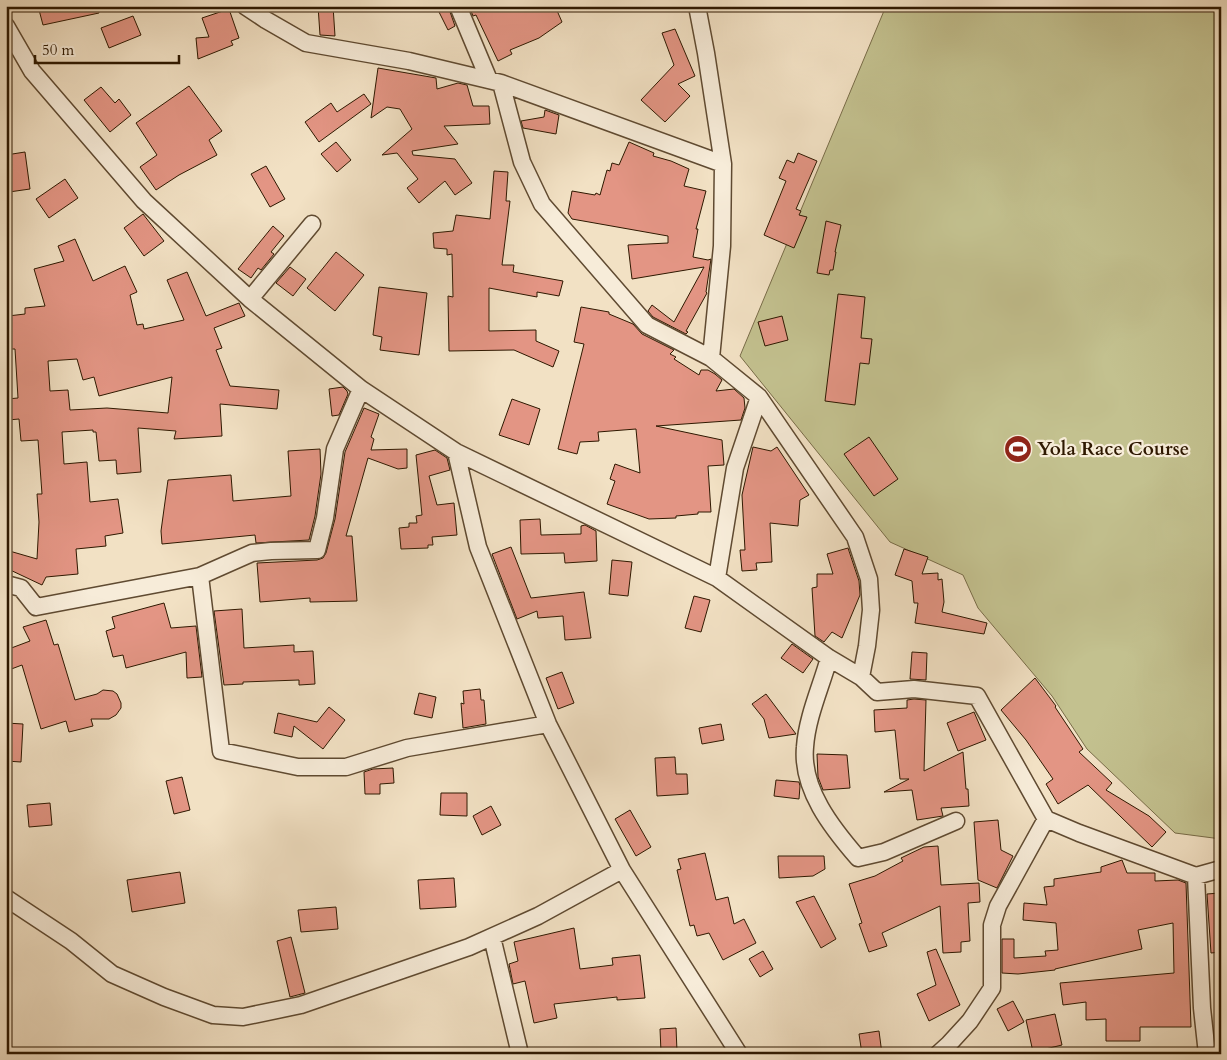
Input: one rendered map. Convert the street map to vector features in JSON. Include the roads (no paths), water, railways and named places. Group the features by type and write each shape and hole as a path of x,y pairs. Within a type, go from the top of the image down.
{"street":[{"path":"246,6 306,43 409,61 495,81 722,164"},
{"path":"458,6 495,81 522,162 542,204 558,220 646,325 711,358 759,397 855,537 869,579 871,610 861,677"},
{"path":"696,6 706,53 722,164 722,246 711,358"},
{"path":"6,26 32,71 144,202 250,299 361,389 456,452 717,578 829,658 861,677 877,692 914,690 977,696 1046,819 1196,876 1221,869"},
{"path":"250,299 312,224"},
{"path":"6,584 21,588 36,606 200,576 252,553 271,550 317,550 325,518 335,449 361,389"},
{"path":"717,578 735,468 759,397"},
{"path":"456,452 478,547 548,724 622,870 738,1054"},
{"path":"200,576 221,751 298,767 346,766 407,748 548,724"},
{"path":"829,658 804,748 806,776 816,800 840,838 858,858 884,852 956,821"},
{"path":"938,1054 970,1021 992,988 992,925 998,906 1046,819"},
{"path":"6,898 71,941 112,974 164,997 213,1015 244,1017 301,1005 469,947 538,916 622,870"},
{"path":"1196,876 1202,1008 1207,1054"},
{"path":"492,937 520,1054"}],"place":[{"name":"Yola Race Course","path":"1018,449"}]}
